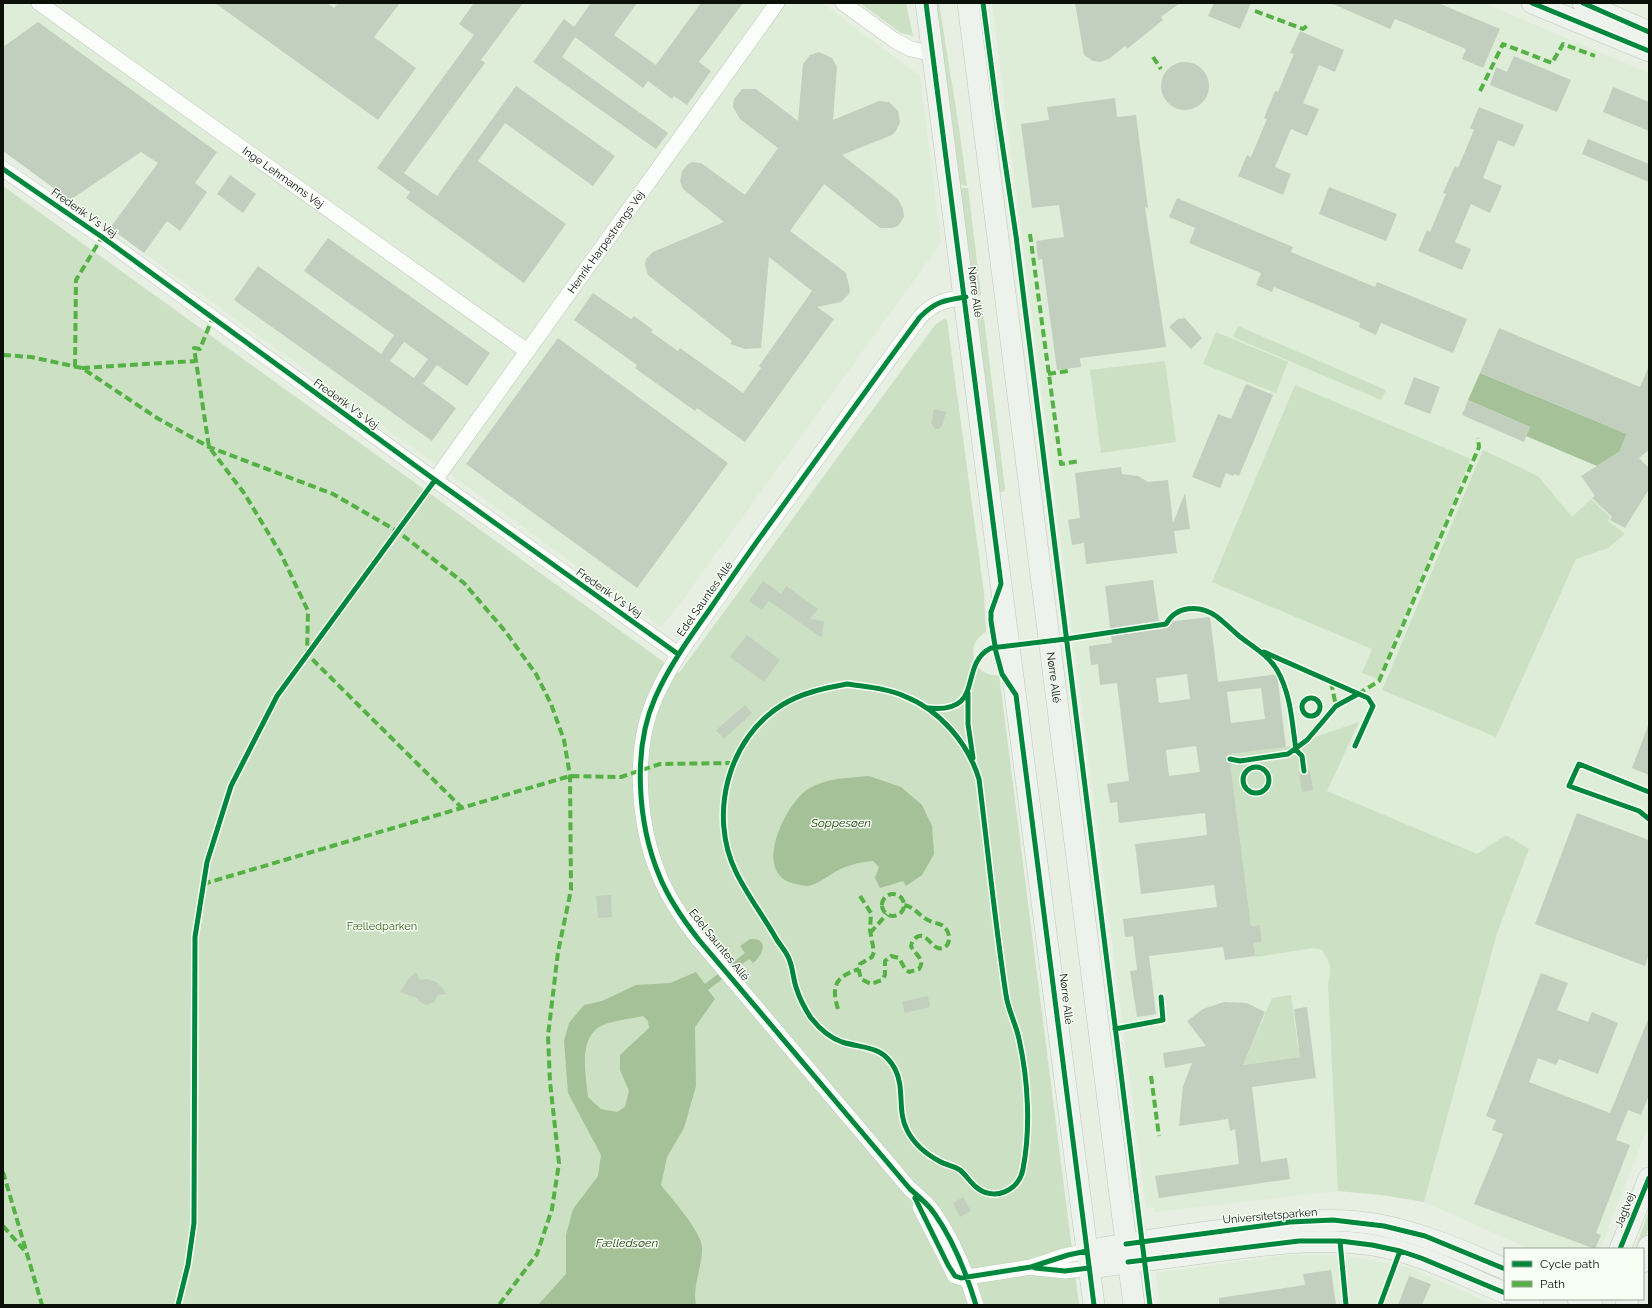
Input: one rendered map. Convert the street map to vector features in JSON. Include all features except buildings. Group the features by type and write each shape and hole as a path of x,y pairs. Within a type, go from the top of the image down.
{"street":[{"name":"Inge Lehmanns Vej","path":"39,3 527,351"},
{"name":"Henrik Harpestrengs Vej","path":"434,480 777,3"},
{"path":"843,3 894,40 911,49 934,54"},
{"name":"Nørre Allé","path":"926,3 966,297 1094,1305"},
{"name":"Nørre Allé","path":"968,3 1134,1305"},
{"path":"1532,3 1649,51"},
{"path":"1583,3 1649,32"},
{"name":"Frederik V's Vej","path":"3,169 102,237 434,480 678,654"},
{"name":"Edel Sauntes Allé","path":"966,297 940,301 929,308 920,317 757,541 678,654 655,699 645,733 641,771 642,807 647,838 659,876 675,905 699,940 910,1189 933,1212 956,1249 968,1278 976,1305"},
{"name":"Jagtvej","path":"1620,1248 1649,1178"},
{"name":"Universitetsparken","path":"968,1278 1031,1267 1065,1271 1088,1259 1290,1222 1333,1220 1384,1226 1425,1236 1504,1269"},
{"name":"Universitetsparken","path":"1127,1253 1299,1241 1340,1241 1372,1245 1407,1253 1504,1293"},
{"path":"1644,1259 1649,1246"},
{"path":"1521,1300 1533,1305"},
{"path":"1580,1300 1592,1305"}],"shaded area":[{"path":"3,3 822,3 920,76 941,243 676,609 661,627 3,151"},
{"path":"992,3 1484,3 1649,73 1649,1124 1600,1248 1528,1248 1424,1202 1382,1195 1338,1191 1155,1212 1154,1207 1146,1208"},
{"path":"1288,1255 1347,1256 1407,1267 1495,1305 1160,1305 1156,1273"}],"green space":[{"path":"860,3 906,3 913,36 901,33"},
{"path":"932,3 939,3 967,186 959,184"},
{"name":"Fælledparken","path":"3,186 679,673 935,325 944,319 947,320 984,593 986,632 979,637 973,652 977,666 990,675 999,675 1079,1305 3,1305"},
{"path":"959,188 968,188 981,295 972,296"},
{"path":"982,302 1005,489 1003,492 999,492 974,303"},
{"path":"1238,326 1386,390 1381,400 1233,337"},
{"path":"1216,332 1288,362 1276,393 1203,364"},
{"path":"1165,361 1176,442 1101,453 1090,370"},
{"path":"1295,385 1471,459 1378,679 1362,673 1372,649 1212,582"},
{"path":"1483,450 1538,476 1572,517 1591,499 1610,517 1608,521 1625,534 1608,548 1576,559 1496,737 1382,690"},
{"path":"1359,722 1327,791 1477,854 1506,835 1529,849 1497,933 1424,1202 1382,1195 1338,1191 1328,984 1330,974 1329,962 1322,950 1314,948 1255,957 1253,943 1262,942 1260,925 1251,926 1229,754 1286,747"},
{"path":"1291,995 1298,1047 1305,1047 1307,1056 1243,1065 1272,998"},
{"path":"1649,1211 1649,1228 1640,1248 1635,1248"}],"water":[{"path":"1480,373 1627,434 1619,452 1597,466 1526,436 1530,427 1468,400"},
{"name":"Soppesøen","path":"869,776 901,787 922,805 932,826 934,854 922,875 906,886 903,881 880,888 875,878 879,867 873,861 844,867 808,886 796,884 783,879 776,869 773,856 775,842 787,813 796,801 811,787 827,781"},
{"name":"Fælledsøen","path":"750,939 756,939 760,941 763,948 757,960 753,963 749,959 708,990 715,999 695,1027 696,1086 684,1128 667,1157 661,1185 697,1232 700,1240 702,1254 695,1290 696,1305 538,1305 566,1274 566,1235 573,1209 598,1176 601,1155 568,1093 564,1041 569,1023 584,1005 602,1001 636,985 670,983 696,972 705,984 745,953 740,946","holes":["643,1016 648,1021 649,1028 620,1055 620,1070 629,1091 625,1107 617,1112 601,1109 588,1097 585,1057 589,1038 595,1031 608,1023"]}],"marked path":[{"path":"1255,11 1303,29 1309,24"},
{"path":"1480,91 1503,44 1552,63 1563,44 1595,56"},
{"path":"1153,57 1161,69"},
{"path":"1030,234 1061,464 1080,461"},
{"path":"75,367 76,280 102,237"},
{"path":"196,361 194,348 200,349 212,319"},
{"path":"3,355 31,357 82,368 157,418 209,447 333,494 397,531 464,583 505,631 536,674 551,704 564,740 570,776 571,890 558,952 548,1036 550,1082 559,1163 552,1209 537,1254 499,1305"},
{"path":"82,368 196,361 209,447 244,493 281,554 308,611 307,654 462,808"},
{"path":"1048,374 1068,371"},
{"path":"1358,694 1379,681 1479,447 1478,438"},
{"path":"1331,682 1336,706"},
{"path":"203,884 570,776 621,777 660,764 733,763"},
{"path":"893,894 901,897 904,905 901,913 893,916 885,913 882,905 885,897 893,894"},
{"path":"860,896 871,913 870,930 874,952 872,957 860,964 859,971 861,979 871,984 882,980 885,975 885,961 891,956 899,958 905,969 909,972 919,969 921,966 921,960 911,946 917,937 923,936 938,948 942,948 947,945 949,935 944,927 926,919 908,906 904,905"},
{"path":"870,933 887,914"},
{"path":"838,1009 835,994 837,983 845,975 859,969"},
{"path":"1151,1076 1159,1136"},
{"path":"3,1172 42,1305"},
{"path":"3,1226 24,1250"}],"cycle path":[{"path":"926,3 1001,584 991,612 991,621 996,652 1002,674 1016,695 1094,1305"},
{"path":"983,3 1016,236 1150,1305"},
{"path":"1532,3 1649,51"},
{"path":"1583,3 1649,32"},
{"path":"3,169 102,237 435,480 678,654"},
{"path":"966,297 940,302 920,317 760,537 673,663 655,698 648,718 643,740 640,787 646,833 652,855 663,884 677,909 699,940 910,1189 932,1210 948,1235 964,1269 976,1305"},
{"path":"178,1305 188,1265 194,1223 195,937 207,862 231,786 277,696 435,480"},
{"path":"928,708 946,708 958,704 965,696 969,687 975,665 981,656 991,648 1066,639 1166,624 1170,618 1182,610 1202,610 1219,618 1265,656 1277,670 1282,679 1288,699 1296,750 1302,756 1304,771"},
{"path":"1264,652 1368,698 1373,706 1355,746"},
{"path":"847,684 876,688 897,693 917,702 929,710 941,719 960,741 968,753 979,779 1006,995 1008,1006 1018,1033 1025,1070 1028,1120 1023,1169 1021,1177 1005,1192 990,1194 983,1191 976,1187 960,1170 944,1164 921,1148 913,1140 904,1123 900,1084 895,1069 890,1061 879,1052 872,1049 842,1042 833,1038 821,1029 811,1018 797,991 788,957 740,881 728,850 724,826 724,803 728,780 736,757 748,737 763,719 789,701 797,697 830,687 847,684"},
{"path":"968,693 968,724 973,758"},
{"path":"1230,759 1240,761 1288,754 1307,740 1336,706 1358,694"},
{"path":"1311,698 1317,701 1320,707 1317,713 1311,716 1305,713 1302,707 1305,701 1311,698"},
{"path":"1649,792 1579,764 1569,786 1639,811 1649,819"},
{"path":"1256,767 1265,771 1269,780 1265,789 1256,793 1247,789 1243,780 1247,771 1256,767"},
{"path":"1115,1029 1163,1020 1161,997"},
{"path":"1620,1248 1649,1178"},
{"path":"915,1198 948,1265 955,1276 961,1278 1031,1267 1068,1255 1087,1251"},
{"path":"1126,1244 1290,1222 1333,1220 1384,1226 1425,1236 1504,1269"},
{"path":"1128,1262 1299,1241 1340,1241 1372,1245 1400,1251 1421,1258 1504,1293"},
{"path":"1340,1241 1346,1305"},
{"path":"1380,1305 1400,1251"},
{"path":"1035,1268 1065,1271 1089,1268"}]}
